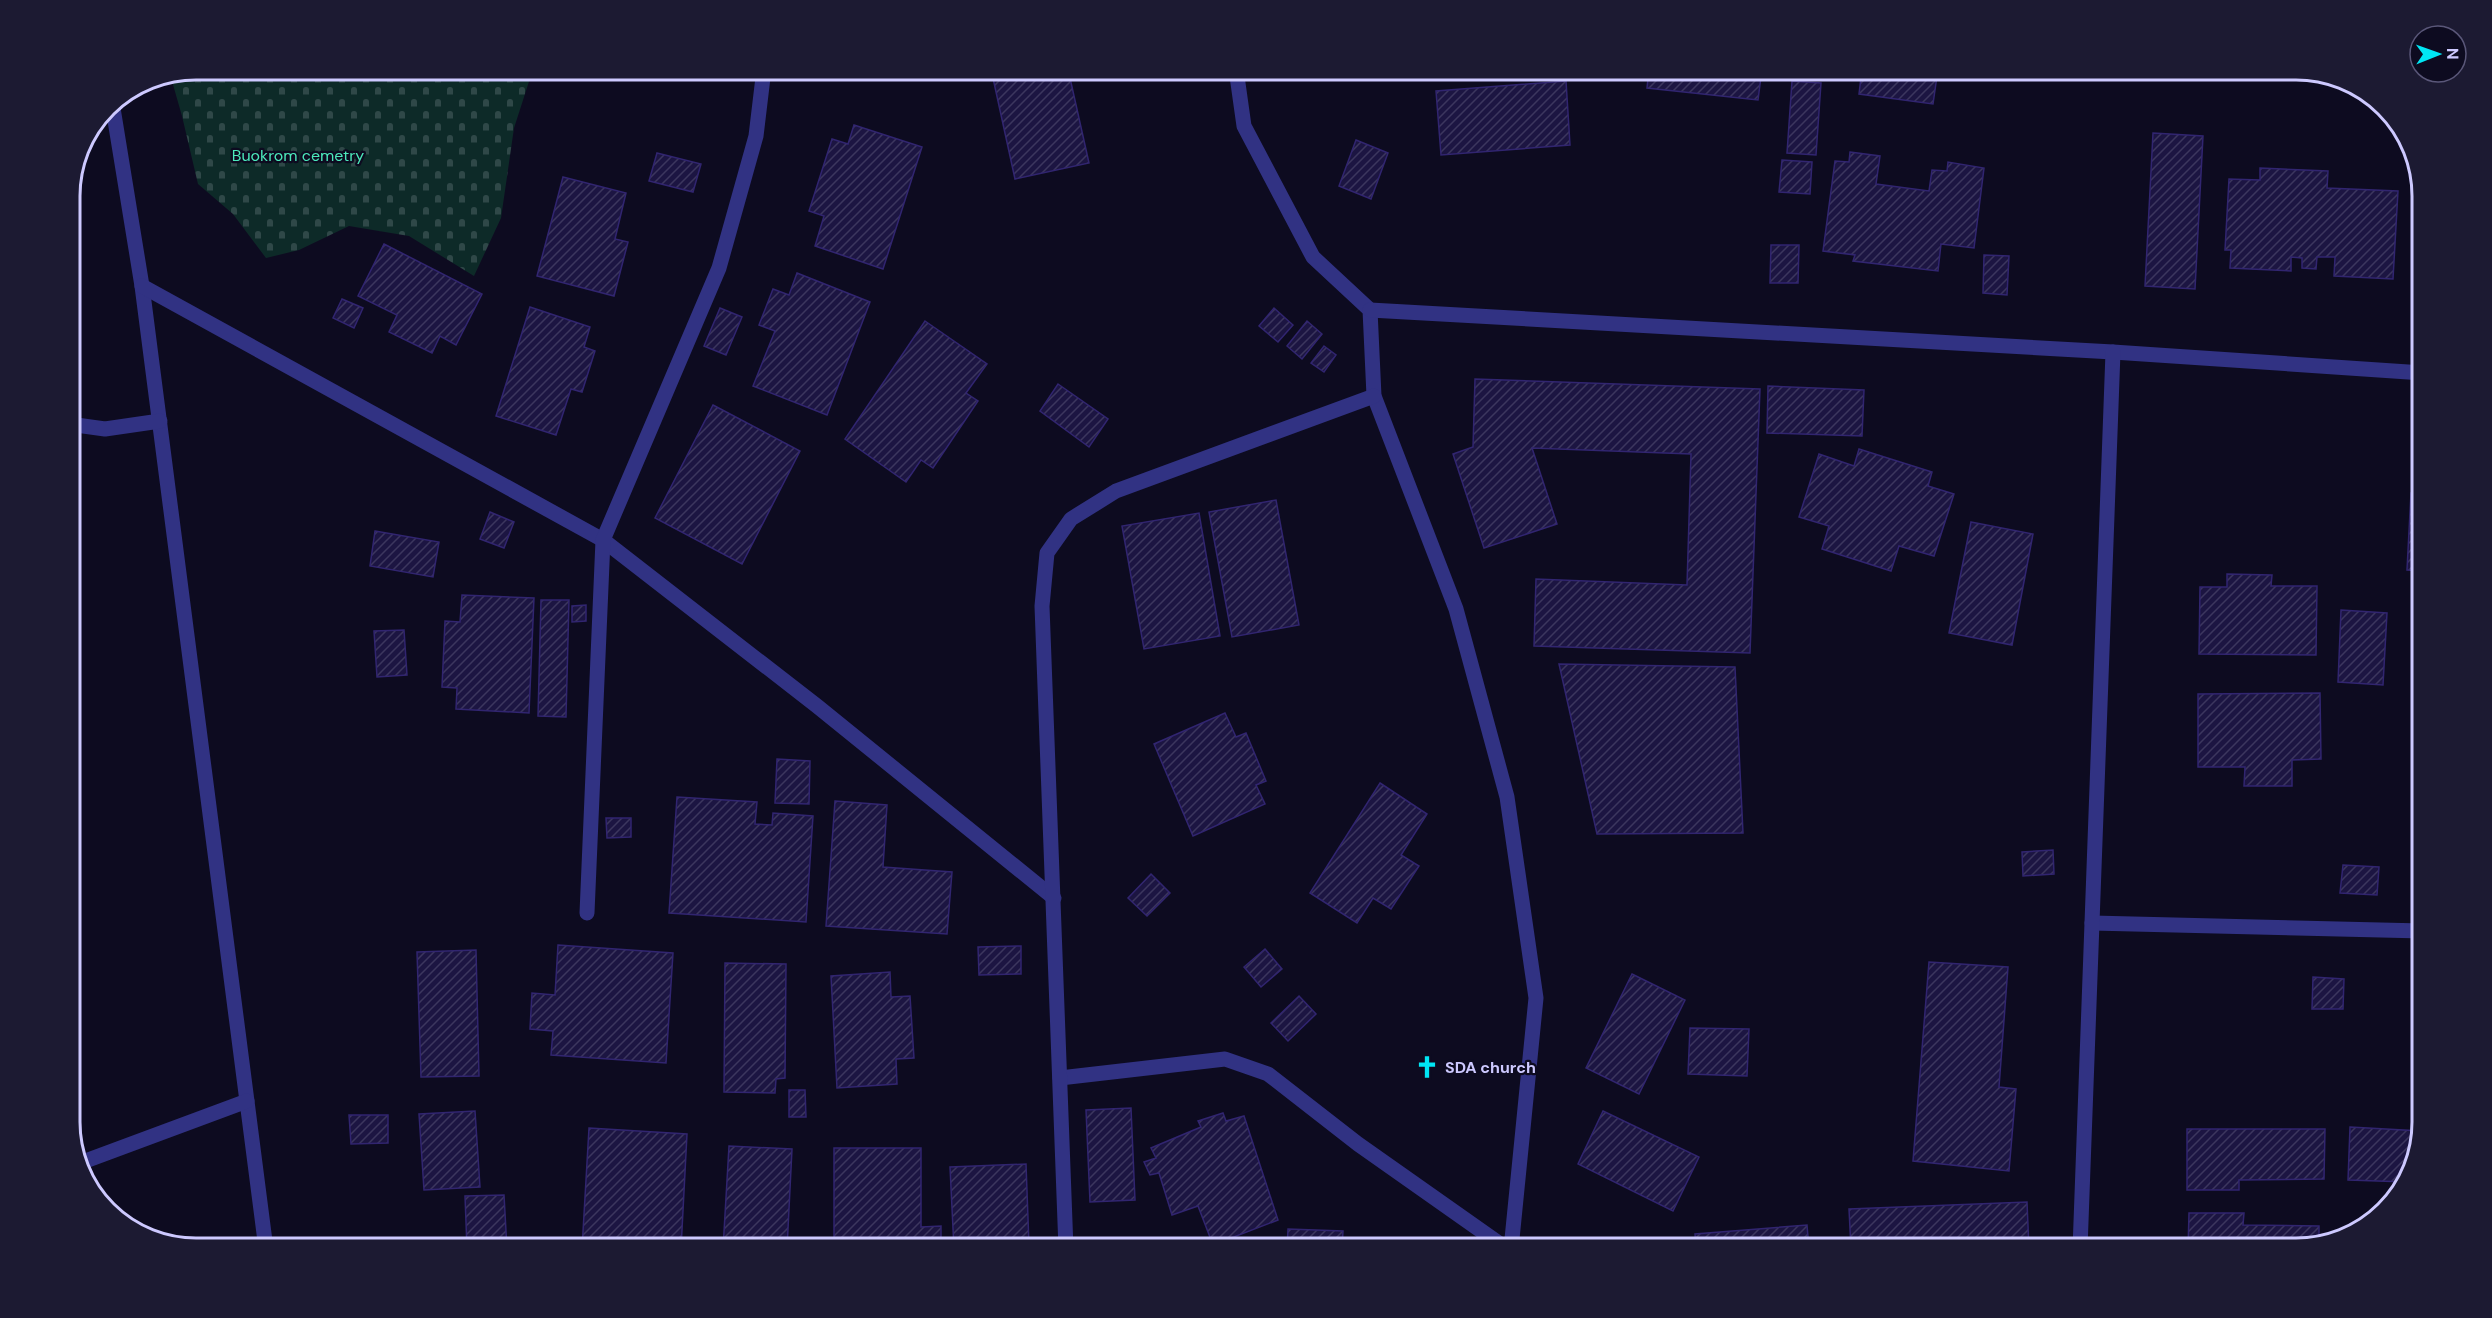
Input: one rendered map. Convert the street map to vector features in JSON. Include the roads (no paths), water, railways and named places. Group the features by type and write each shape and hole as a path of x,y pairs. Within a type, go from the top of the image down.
{"street":[{"path":"587,913 603,540 719,268 756,136 763,79"},
{"path":"1237,79 1244,126 1312,258 1370,310 2113,352 2412,372"},
{"path":"114,112 142,286 265,1238"},
{"path":"142,286 603,540 817,706 1054,898"},
{"path":"1370,310 1374,396 1456,609 1507,797 1536,998 1510,1238"},
{"path":"2080,1238 2113,352"},
{"path":"1066,1238 1042,606 1047,554 1071,519 1116,491 1374,396"},
{"path":"80,426 105,429 160,421"},
{"path":"2092,923 2412,931"},
{"path":"1060,1078 1225,1059 1268,1074 1358,1143 1493,1238"},
{"path":"86,1161 247,1101"}],"place":[{"name":"SDA church","path":"1427,1067"}],"park label":[{"name":"Buokrom cemetry","path":"298,155"}]}
